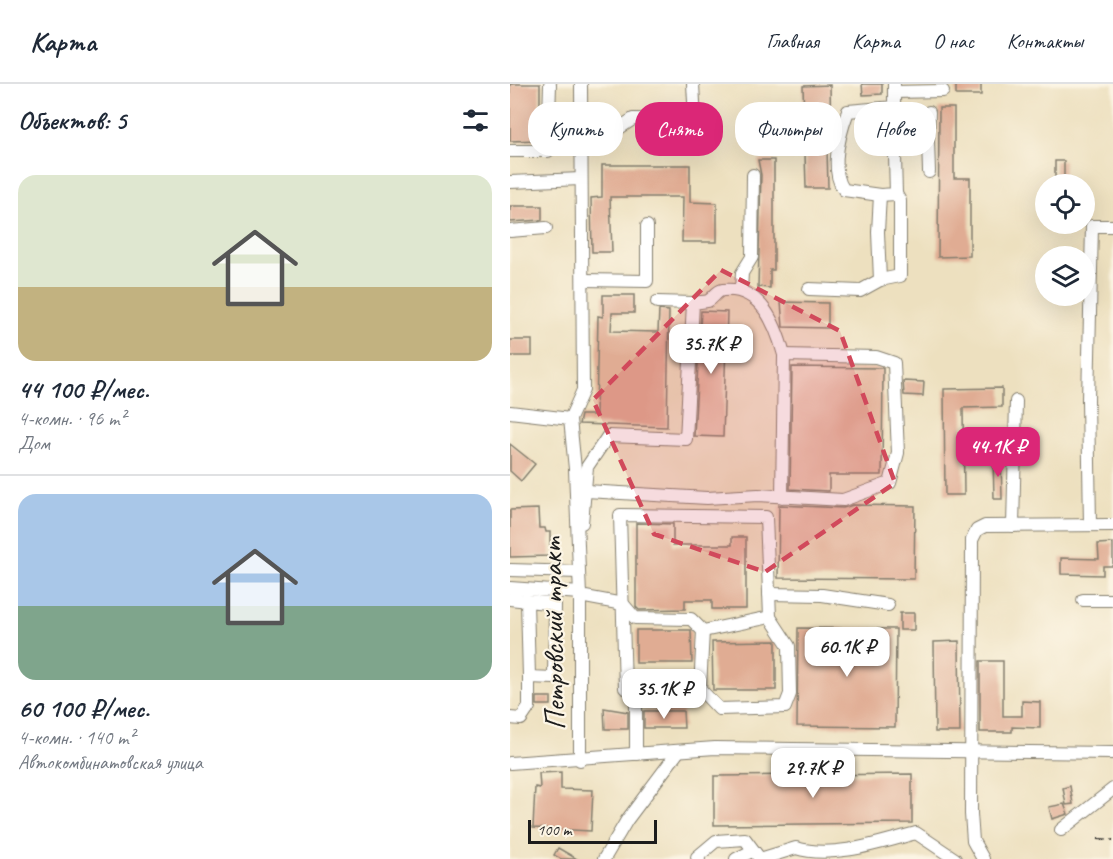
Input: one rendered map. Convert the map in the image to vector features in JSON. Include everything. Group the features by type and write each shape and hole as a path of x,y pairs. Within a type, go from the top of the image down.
{"street":[{"path":"510,151 548,151 550,84"},
{"path":"510,412 570,419 583,390 581,84"},
{"path":"623,126 633,119 695,120 693,84"},
{"path":"894,88 943,91"},
{"path":"854,110 848,111 840,133 837,181 844,190 880,195 896,194"},
{"path":"809,289 860,291 880,280 900,276 900,201 896,194 895,156"},
{"path":"928,156 929,172"},
{"path":"741,290 742,273 752,256 753,175"},
{"path":"510,182 581,179"},
{"path":"880,195 878,232 880,280"},
{"path":"583,280 647,281 647,226"},
{"path":"1090,525 1088,400 1092,226 1113,226"},
{"path":"510,231 546,228"},
{"path":"657,302 693,303 707,301 719,291 741,290 760,303 776,328 784,355 782,497"},
{"path":"578,554 587,467 608,436 686,440 693,303"},
{"path":"586,491 707,498 758,495 843,500 890,483 898,453 894,363 876,357 784,355"},
{"path":"1013,525 1016,401"},
{"name":"Петровский тракт","path":"570,419 580,594 580,760"},
{"path":"620,514 766,517 769,594 770,617 789,646 790,693 785,708 719,709 700,689 625,688 620,514"},
{"path":"983,859 973,841 970,752 972,540 977,530 985,526 1113,525"},
{"path":"510,570 579,572"},
{"path":"510,588 580,594 622,604 635,618 691,619 703,630"},
{"path":"769,594 822,595 888,605"},
{"path":"510,599 555,604 554,678 529,677"},
{"path":"1083,600 1113,600"},
{"path":"510,718 521,719 529,706 527,601"},
{"path":"703,630 770,617"},
{"path":"700,689 703,630"},
{"path":"636,688 636,754"},
{"path":"510,763 580,760 726,748 1113,753"},
{"path":"604,859 627,820 678,752"},
{"path":"1060,830 1113,789"},
{"path":"736,859 796,848 810,855 839,853 916,833 955,859"},
{"path":"699,859 698,857 716,841 745,839 757,856"}],"highlighted area":[{"path":"721,270 840,331 895,483 765,572 654,534 593,400"}],"building":[{"path":"510,84 540,84 540,102 528,102 528,140 510,141"},
{"path":"862,84 882,84 882,94 863,95"},
{"path":"956,84 981,84 981,95 956,95"},
{"path":"830,85 830,102 803,102 803,86"},
{"path":"939,108 954,108 954,178 970,178 970,256 938,257"},
{"path":"805,156 827,156 828,188 806,188"},
{"path":"758,160 774,160 774,270 770,270 770,288 758,287 761,175"},
{"path":"1055,161 1064,161 1064,174 1055,174"},
{"path":"602,165 690,165 690,202 717,203 717,242 682,242 683,197 610,197 612,252 592,252 591,198 602,197"},
{"path":"510,206 542,206 542,220 510,222"},
{"path":"603,295 634,295 634,313 612,313 611,331 658,332 659,310 669,311 667,427 579,424 581,415 596,415 598,316 603,317"},
{"path":"781,302 828,303 828,328 783,327"},
{"path":"701,311 727,312 723,437 694,436"},
{"path":"510,340 532,340 532,356 510,356"},
{"path":"792,367 883,368 882,475 829,475 829,491 790,489"},
{"path":"903,381 924,382 923,396 904,395"},
{"path":"1002,388 1002,407 963,408 964,495 945,495 944,389"},
{"path":"510,444 535,464 521,481 510,471"},
{"path":"993,457 1001,457 1002,499 994,499"},
{"path":"779,505 843,508 853,505 915,506 914,579 778,578"},
{"path":"538,509 539,528 545,528 546,532 550,532 550,556 510,557 510,510"},
{"path":"636,523 673,524 673,545 732,545 732,537 746,537 746,609 712,609 712,600 685,600 685,609 639,610 636,607"},
{"path":"1113,543 1113,566 1103,566 1103,575 1061,574 1061,558 1099,559 1098,544"},
{"path":"900,613 914,613 914,630 900,630"},
{"path":"798,628 896,629 895,727 797,726"},
{"path":"636,630 691,630 692,663 636,663"},
{"path":"776,641 776,690 713,690 712,642"},
{"path":"959,641 960,732 935,732 934,642"},
{"path":"980,661 1003,661 1003,716 1022,716 1022,701 1040,702 1040,728 1012,727 1012,732 980,732"},
{"path":"537,697 551,697 551,705 537,705"},
{"path":"604,708 628,712 628,729 605,729"},
{"path":"644,711 683,711 684,728 644,728"},
{"path":"561,772 561,789 593,790 591,831 533,828 535,787 540,788 539,773"},
{"path":"912,774 912,823 714,825 714,776"},
{"path":"1070,786 1073,804 1066,805 1063,788"},
{"path":"1064,804 1068,814 1052,819 1049,807"},
{"path":"558,848 577,859 561,859 554,855"}],"railway":[{"path":"1098,839 1113,840"}]}
